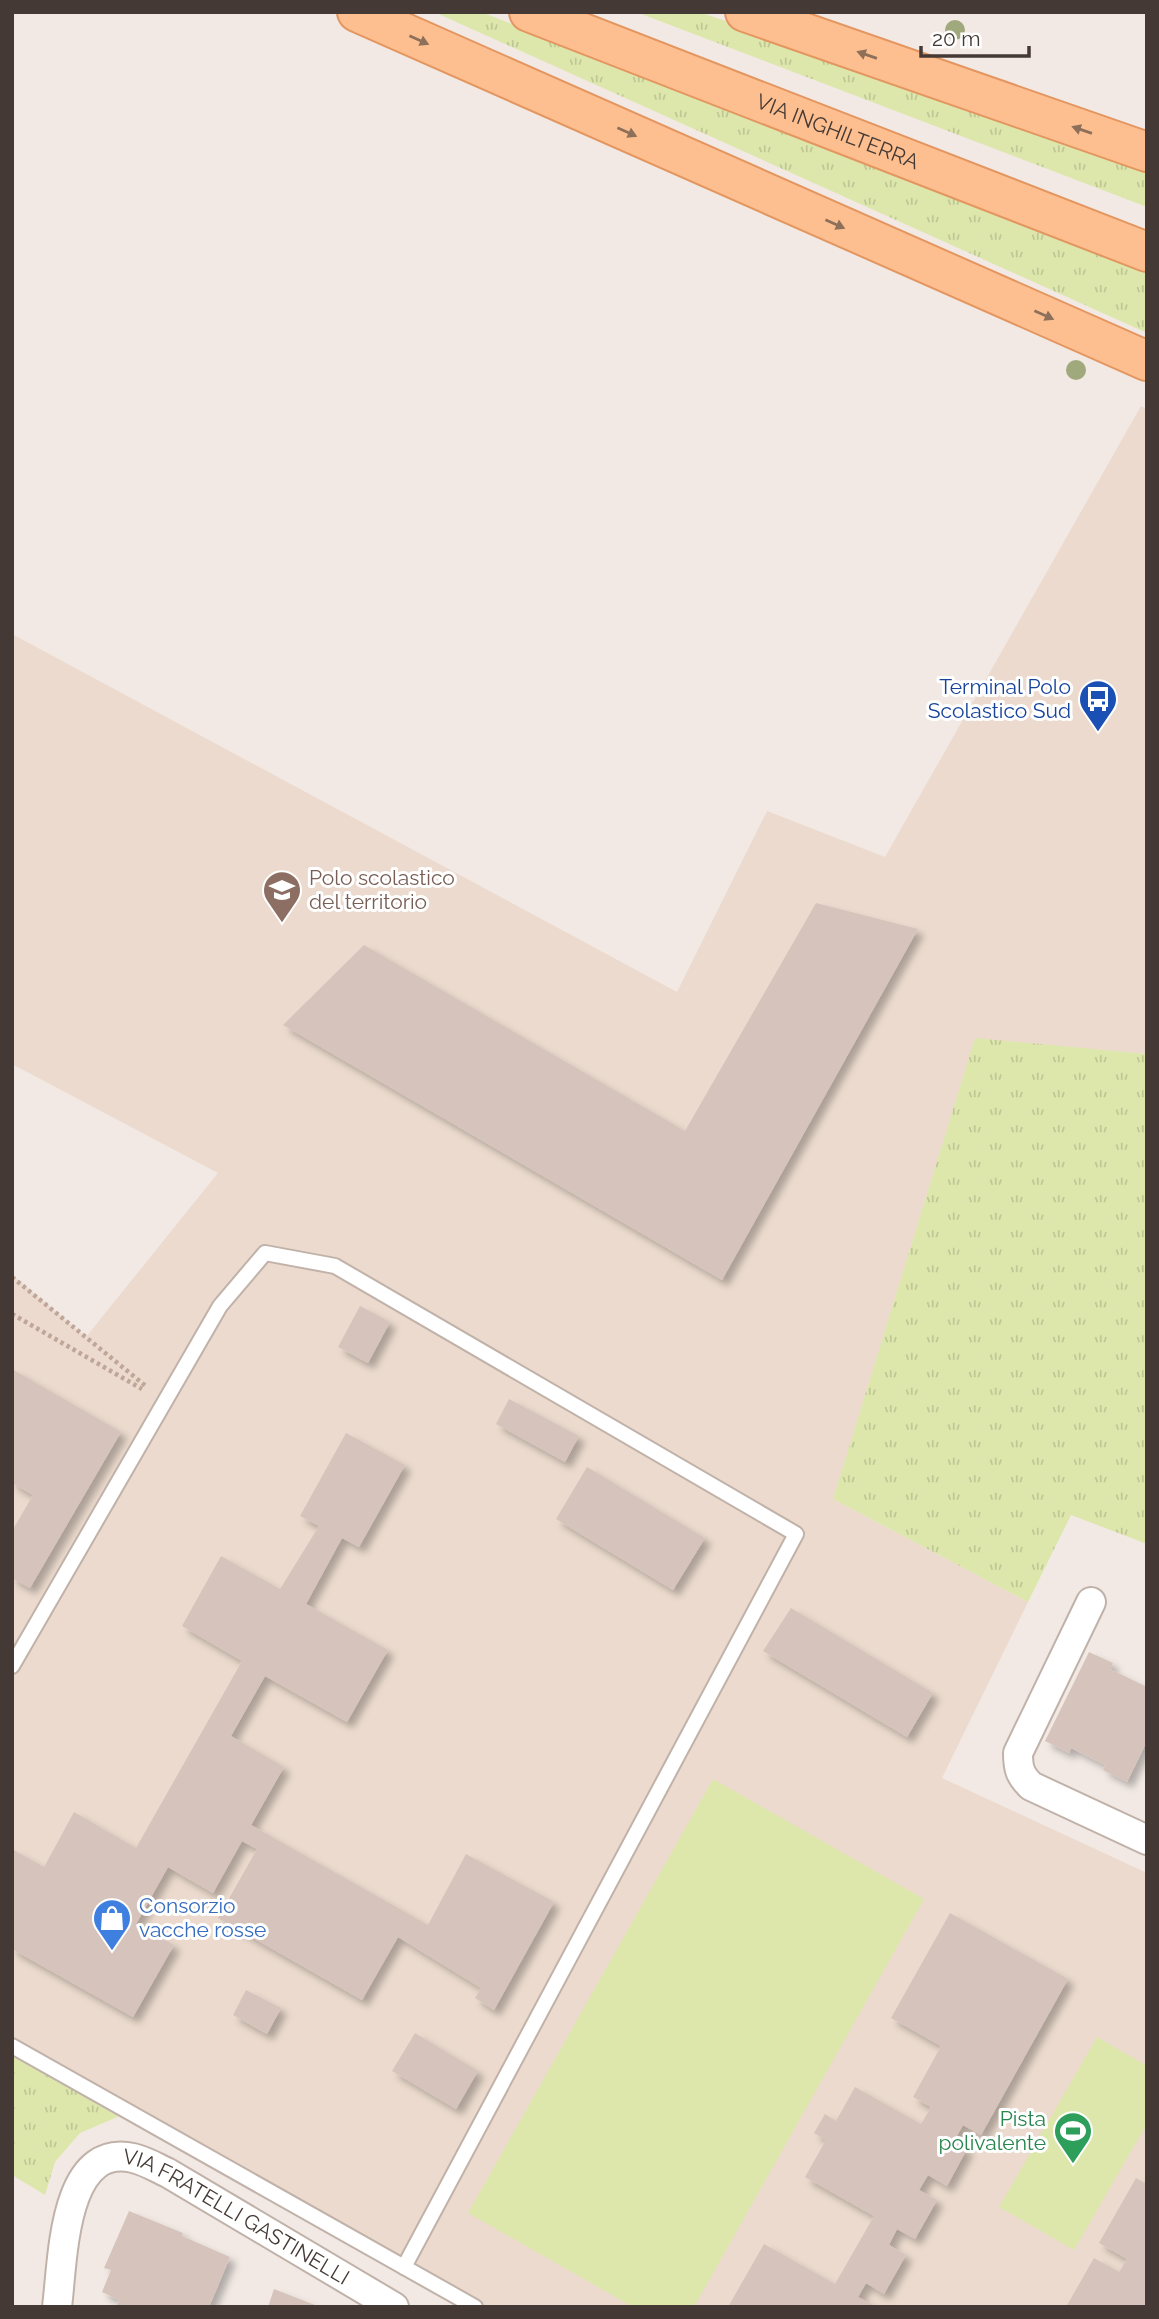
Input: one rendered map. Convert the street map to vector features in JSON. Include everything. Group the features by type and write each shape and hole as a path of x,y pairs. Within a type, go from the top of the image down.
{"main road":[{"path":"357,12 1147,360"},
{"name":"VIA INGHILTERRA","path":"528,12 1147,252"},
{"path":"745,12 1147,152"}],"street":[{"path":"1091,1602 1018,1753 1017,1768 1031,1786 1147,1840"},
{"name":"VIA FRATELLI GASTINELLI","path":"57,2307 68,2221 75,2194 96,2163 116,2157 134,2158 160,2169 394,2307"}],"lane":[{"path":"12,1666 220,1307 265,1253 335,1266 796,1534 404,2267"},
{"path":"12,2046 475,2307"}],"path":[{"path":"12,1277 164,1402"},
{"path":"12,1314 164,1402"}],"shaded area":[{"path":"1141,406 1147,409 1147,1054 975,1039 833,1499 1028,1602 942,1778 1147,1873 1147,2307 478,2307 12,2047 12,1275 86,1337 218,1173 12,1064 12,634 677,992 767,811 885,857"}],"green space":[{"path":"434,12 481,12 1147,272 1147,333"},
{"path":"636,12 699,12 1147,164 1147,207"},
{"path":"975,1038 1147,1054 1147,1544 1071,1515 1028,1602 833,1499"},
{"path":"713,1779 924,1899 694,2307 633,2307 468,2213"},
{"name":"Pista polivalente","path":"1097,2037 1147,2066 1147,2124 1074,2250 999,2207"},
{"path":"12,2046 129,2112 80,2133 55,2162 45,2195 12,2175"}],"building":[{"path":"816,903 918,929 722,1280 283,1025 364,945 685,1131"},
{"path":"360,1306 390,1322 368,1363 338,1347"},
{"path":"12,1369 121,1432 30,1588 12,1578 12,1531 33,1495 12,1483"},
{"path":"509,1399 579,1436 565,1462 496,1424"},
{"path":"346,1433 405,1465 359,1547 342,1538 306,1604 388,1650 347,1722 265,1676 231,1736 284,1767 251,1825 428,1925 466,1854 554,1902 494,2010 475,1998 481,1988 398,1937 362,2000 218,1918 257,1849 242,1841 213,1893 168,1867 136,1924 174,1945 133,2017 12,1949 12,1849 44,1867 74,1812 136,1848 242,1661 182,1626 221,1556 280,1589 319,1526 300,1516"},
{"path":"587,1467 705,1538 673,1590 556,1519"},
{"path":"791,1608 933,1693 907,1737 763,1651"},
{"path":"1089,1652 1113,1663 1110,1669 1145,1686 1147,1681 1147,1741 1127,1782 1103,1770 1105,1765 1071,1748 1069,1753 1045,1741"},
{"path":"950,1913 1068,1979 981,2135 963,2125 954,2141 967,2149 947,2186 928,2175 919,2190 937,2200 915,2239 897,2229 889,2245 906,2255 884,2294 866,2283 858,2297 876,2307 728,2307 764,2244 835,2284 874,2216 805,2177 826,2140 814,2133 825,2114 836,2121 855,2087 921,2124 931,2107 913,2097 941,2046 891,2018"},
{"path":"246,1990 281,2008 267,2034 233,2015"},
{"path":"415,2033 478,2071 456,2109 392,2071"},
{"path":"1136,2178 1147,2184 1147,2307 1066,2307 1094,2258 1119,2272 1127,2259 1099,2243"},
{"path":"129,2211 183,2233 182,2236 230,2257 209,2307 116,2307 119,2300 102,2292 111,2270 104,2268"},
{"path":"274,2289 320,2307 268,2307"}],"place":[{"name":"Terminal Polo Scolastico Sud","path":"1098,733"},
{"name":"Polo scolastico del territorio","path":"282,924"},
{"name":"Consorzio vacche rosse","path":"112,1952"},
{"name":"Pista polivalente","path":"1073,2165"}]}
